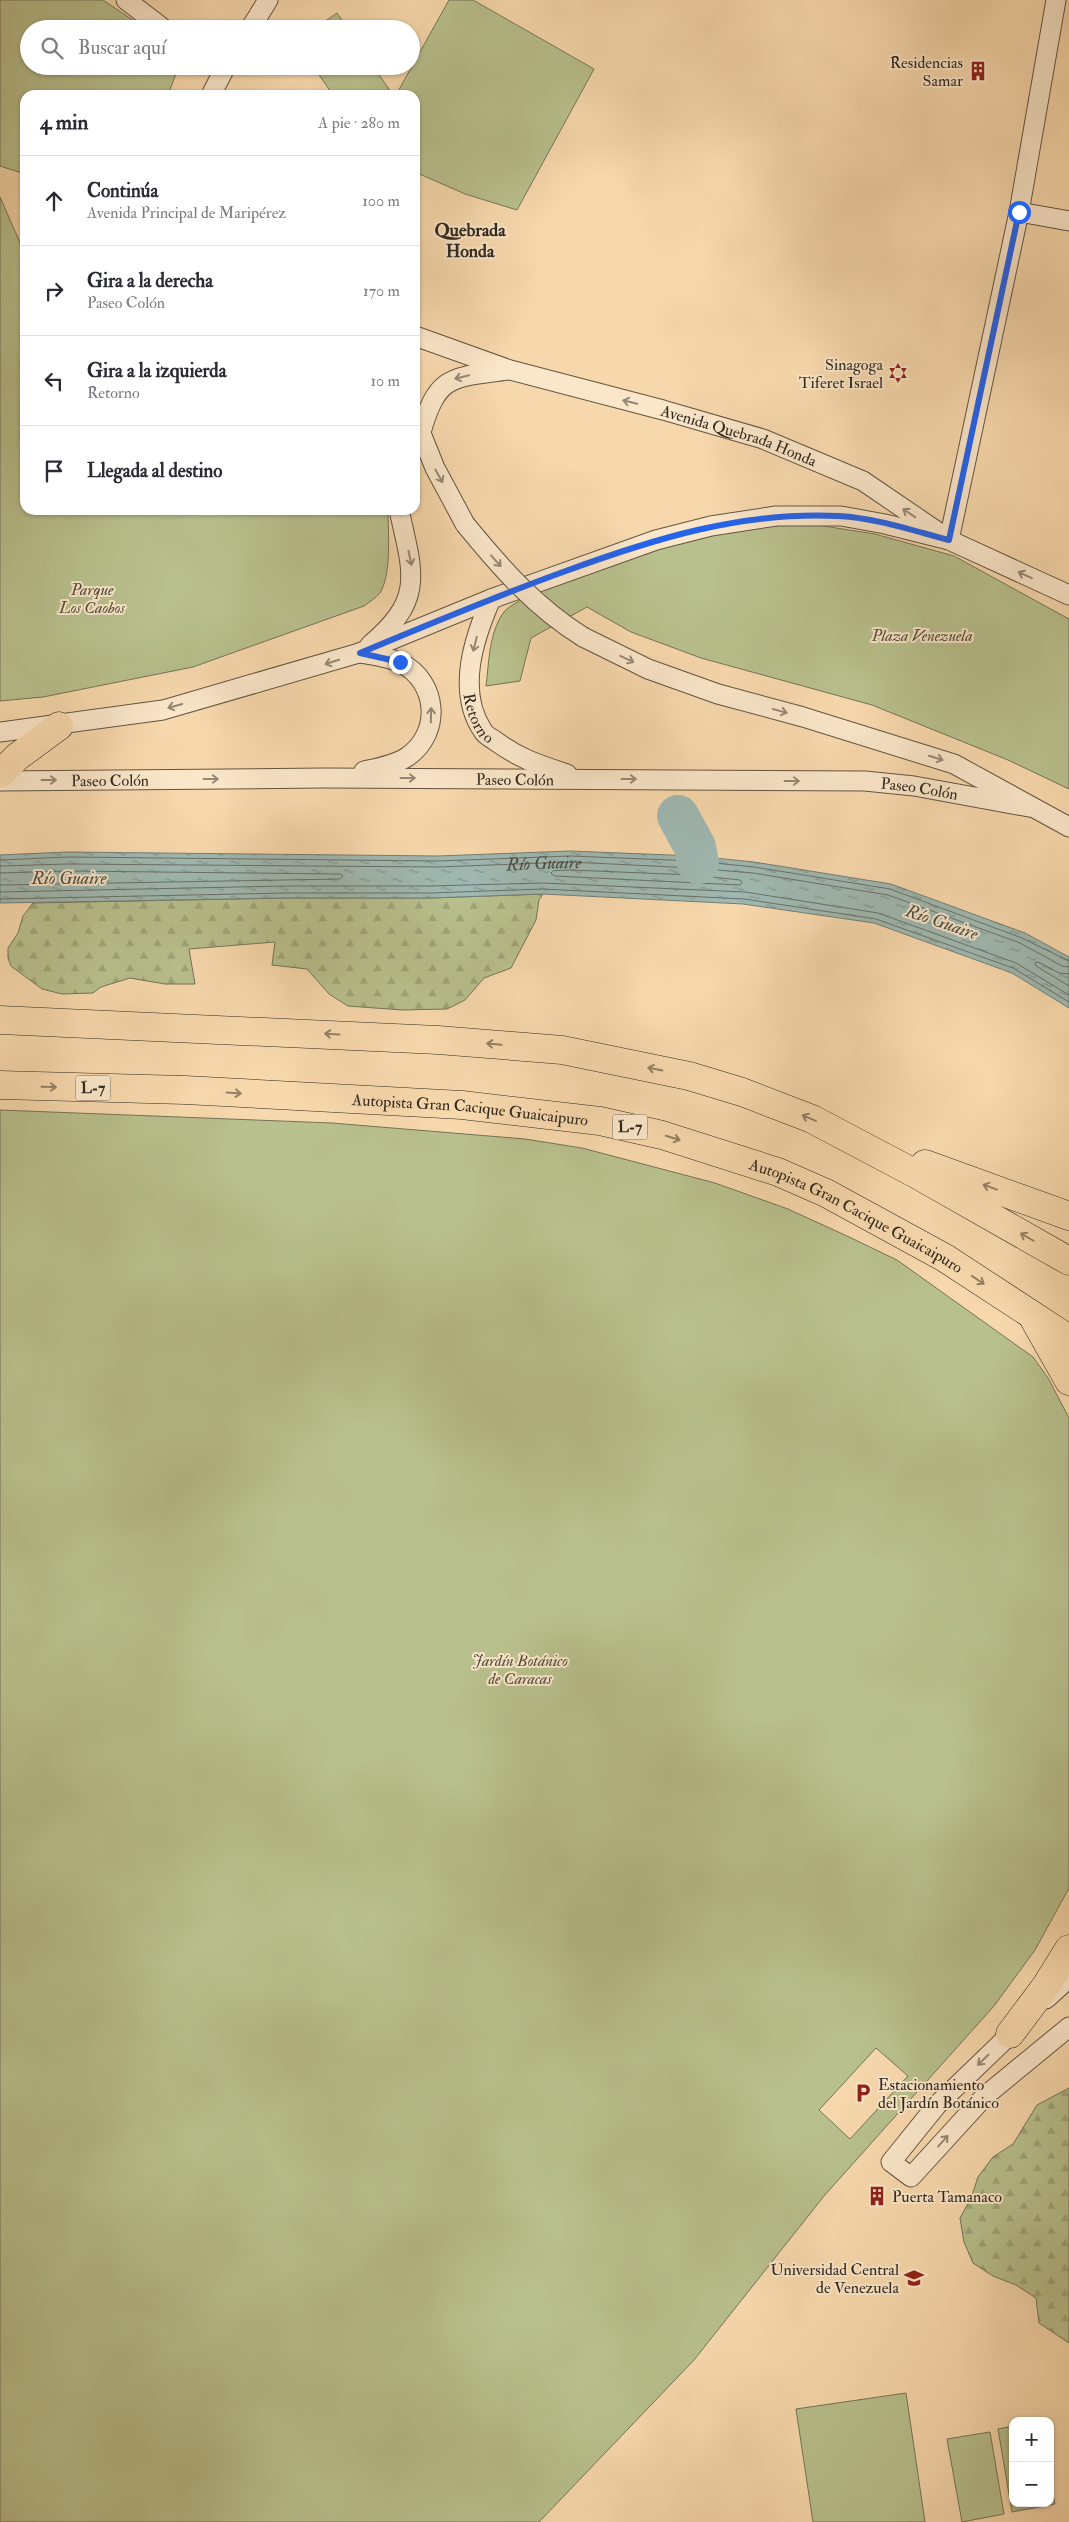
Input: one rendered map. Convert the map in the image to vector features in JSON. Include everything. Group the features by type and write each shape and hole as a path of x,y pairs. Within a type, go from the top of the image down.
{"highway":[{"path":"0,774 17,757 58,726"},
{"path":"0,1020 328,1033 562,1050 689,1076 776,1105 853,1139 1069,1216"},
{"name":"Autopista Gran Cacique Guaicaipuro","path":"0,1086 185,1090 462,1105 600,1120 721,1152 778,1172 826,1193 946,1258 1069,1339"},
{"path":"853,1139 1069,1261"},
{"path":"1032,1316 1069,1350"},
{"path":"1032,1316 1069,1381"},
{"path":"1010,2034 1046,1986 1069,1949"}],"street":[{"path":"126,0 152,20"},
{"path":"256,20 268,0"},
{"path":"949,540 1019,212 1056,0"},
{"path":"1019,212 1069,222"},
{"name":"Avenida Quebrada Honda","path":"420,338 510,370 663,410 763,439 863,481 949,540"},
{"name":"Avenida Quebrada Honda","path":"420,421 435,393 445,383 458,377 510,370"},
{"name":"Paseo Colón","path":"420,430 435,468 465,524 527,594 554,619 583,637 648,669 718,694 802,717 954,764 1029,807 1069,827"},
{"path":"360,653 382,635 399,614 408,598 412,583 412,568 400,515"},
{"path":"0,732 58,726 163,710 360,653 491,599 656,540 711,526 768,517 841,516 885,524 949,540 1069,595"},
{"name":"Retorno","path":"491,599 479,627 470,674 470,697 483,732 518,757 580,779"},
{"path":"324,778 360,772 406,758 421,745 431,724 432,705 424,682 412,670 400,662 360,653"},
{"name":"Paseo Colón","path":"0,780 324,778 865,781 914,786 1029,807"},
{"path":"1069,1978 937,2105 891,2162 911,2177 985,2096 1069,2027"},
{"path":"965,2078 985,2096"}],"green space":[{"path":"0,0 103,0 133,20 20,20 20,75 176,75 170,90 20,90 20,172 0,166"},
{"path":"449,0 473,0 594,69 517,210 465,194 420,174 420,90 399,90 407,75 420,75 420,52"},
{"path":"337,13 342,20 327,20"},
{"path":"319,75 379,75 390,90 330,90"},
{"name":"Parque Los Caobos","path":"0,197 20,243 20,515 388,515 389,541 388,564 384,585 380,593 364,606 193,667 43,697 0,701"},
{"name":"Plaza Venezuela","path":"778,524 817,525 875,534 954,556 1069,619 1069,789 1008,760 872,705 701,658 631,632 587,607 531,638 520,681 486,686 490,648 495,629 504,612 515,603 590,570 671,543 710,534"},
{"path":"543,894 539,900 536,920 511,968 484,978 465,1000 447,1009 402,1010 348,1006 329,994 307,969 272,965 275,942 189,949 195,984 165,984 130,978 101,987 93,993 62,994 42,989 11,966 8,958 8,948 18,933 23,916 33,903 286,898 431,898"},
{"name":"Jardín Botánico de Caracas","path":"0,1110 332,1123 525,1139 582,1148 715,1183 788,1209 847,1236 897,1260 1033,1357 1048,1378 1069,1418 1069,1888 1035,1950 994,2006 824,2196 694,2360 539,2522 0,2522","holes":["876,2048 908,2076 850,2139 819,2110"]},
{"path":"1069,2088 1069,2343 1039,2323 1036,2298 1016,2285 993,2276 973,2263 964,2242 960,2218 971,2198 978,2177 993,2157 1013,2144 1037,2105"},
{"path":"906,2393 925,2522 813,2522 796,2409"},
{"path":"1009,2427 1009,2494 998,2429"},
{"path":"990,2432 1004,2514 962,2522 947,2439"},
{"path":"1011,2507 1039,2507 1012,2512"}],"water":[{"name":"Río Guaire","path":"570,851 695,856 754,862 891,884 1025,933 1069,957 1069,1008 1012,973 874,923 743,904 543,894 431,898 286,898 0,903 0,855 67,852 438,856"}],"waterway":[{"path":"678,816 695,847 698,863"}],"place":[{"name":"Residencias Samar","path":"978,71"},
{"name":"Sinagoga Tiferet Israel","path":"898,373"},
{"name":"Estacionamiento del Jardín Botánico","path":"863,2093"},
{"name":"Puerta Tamanaco","path":"877,2196"},
{"name":"Universidad Central de Venezuela","path":"914,2278"}],"district":[{"name":"Quebrada Honda","path":"470,240"}],"route":[{"path":"400,662 360,653 491,599 601,558 656,540 711,526 776,516 841,516 885,524 949,540 1019,212"}]}
